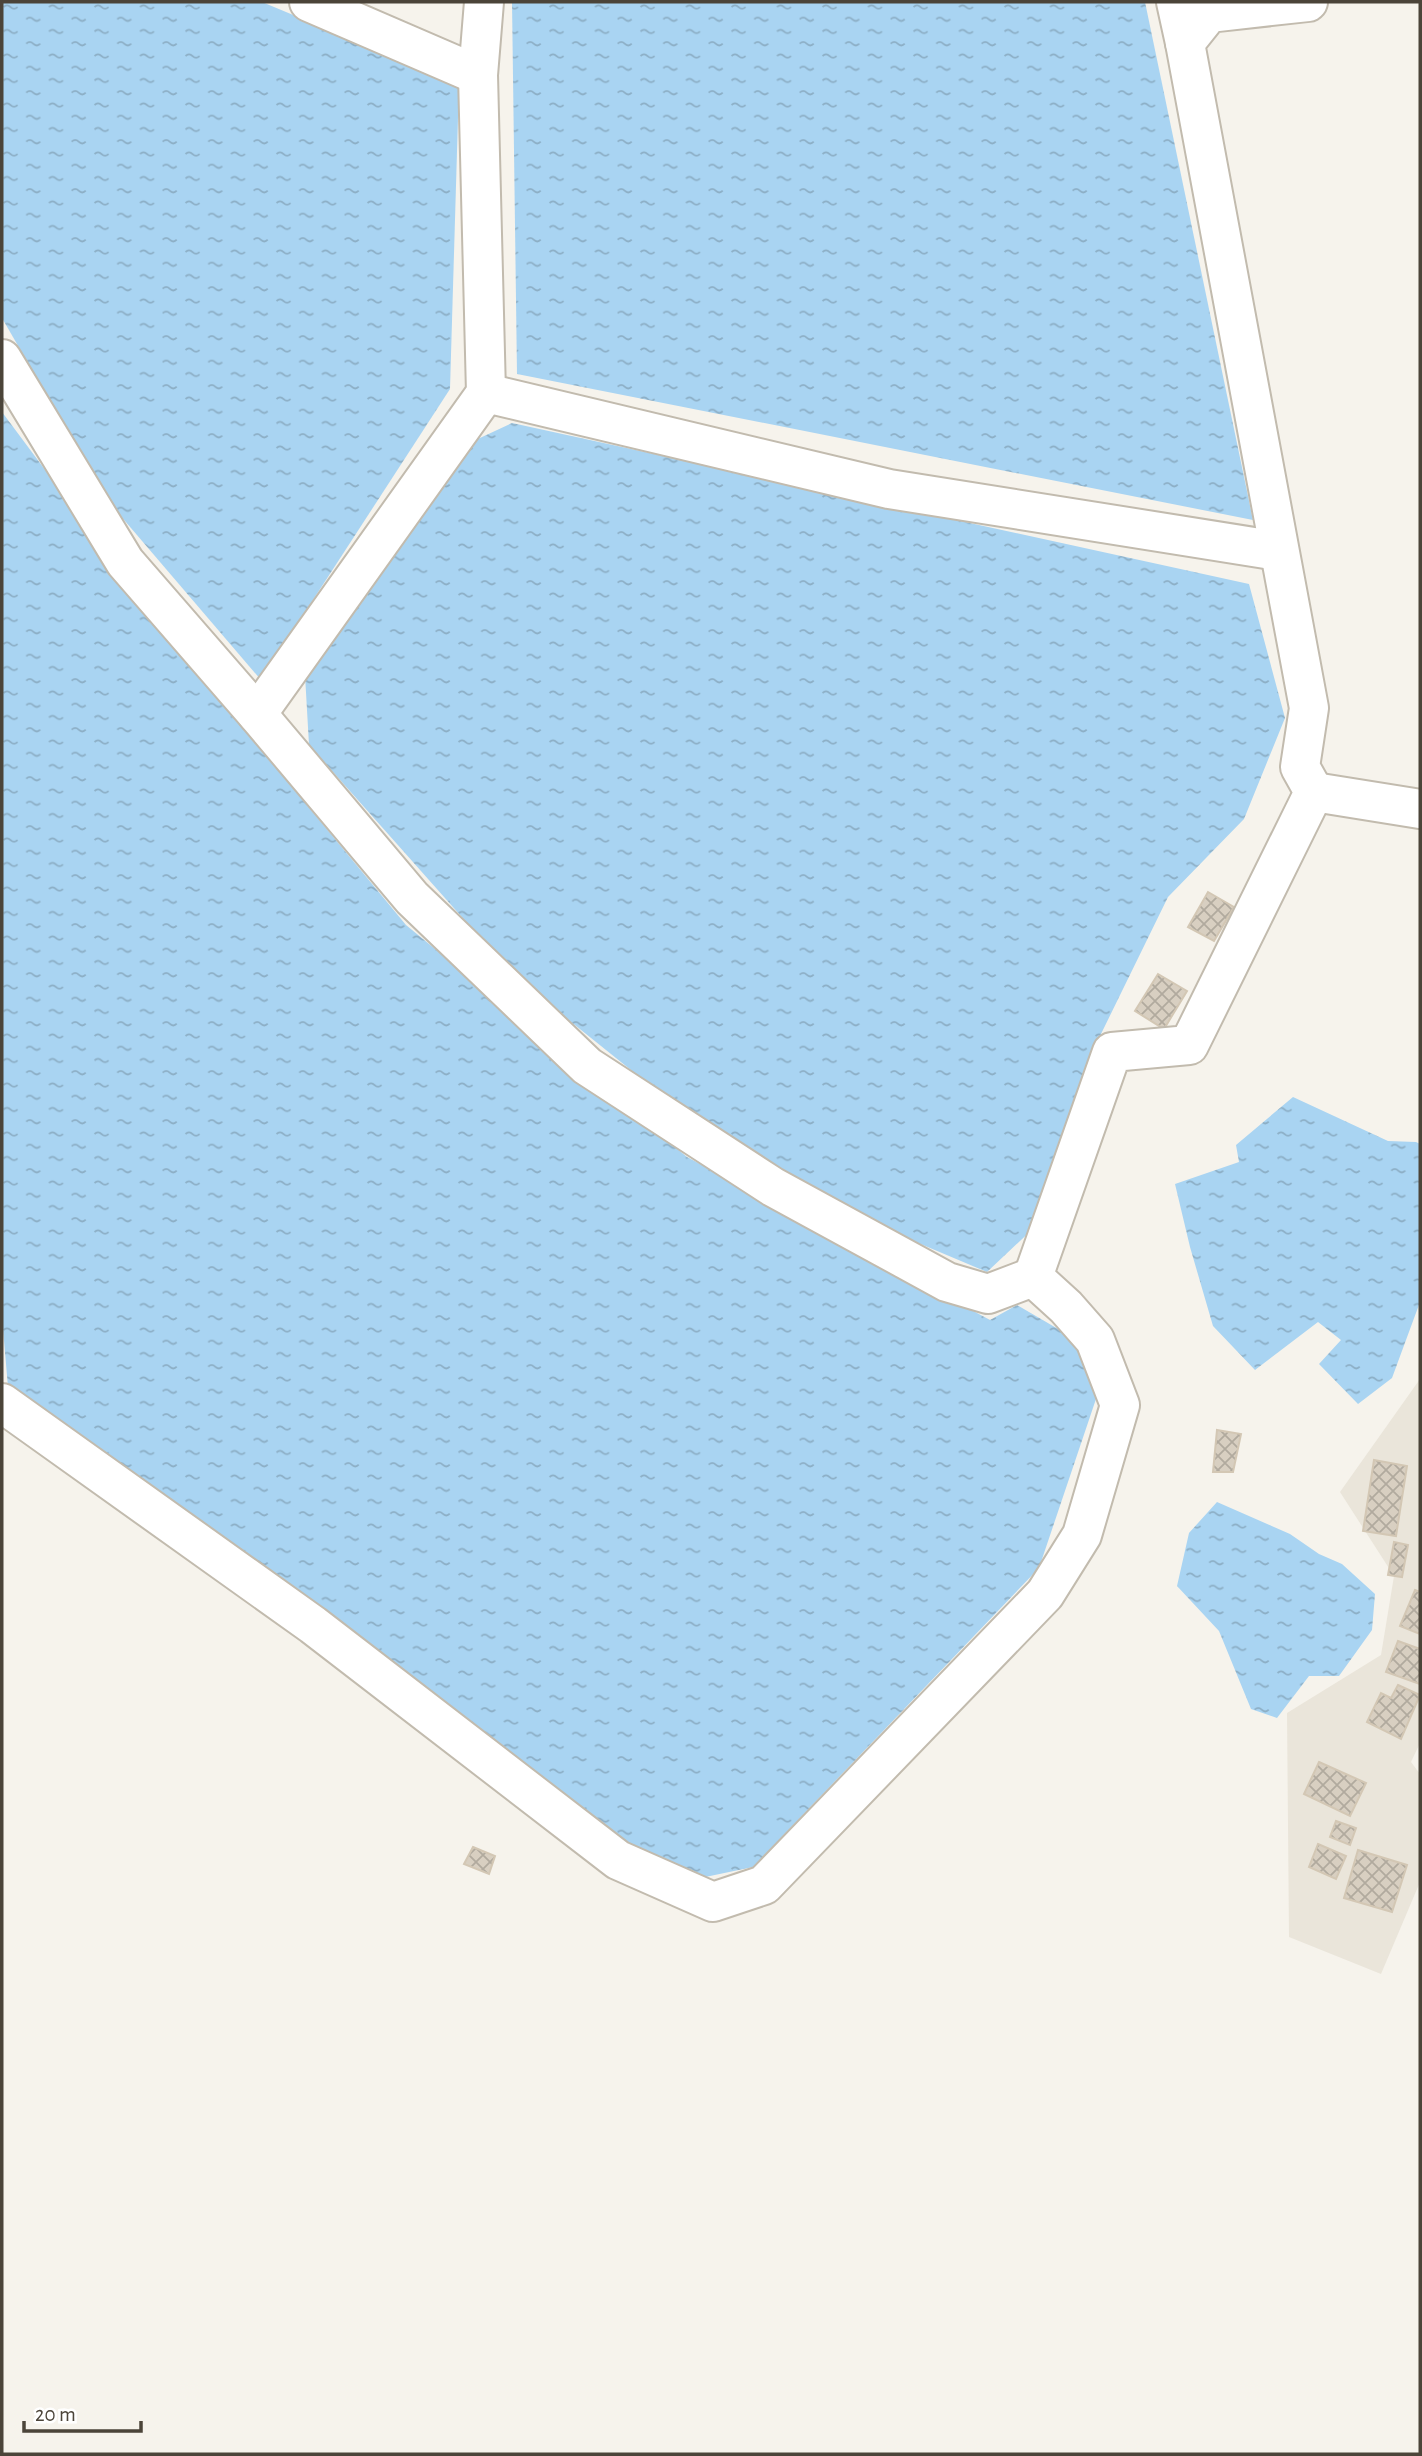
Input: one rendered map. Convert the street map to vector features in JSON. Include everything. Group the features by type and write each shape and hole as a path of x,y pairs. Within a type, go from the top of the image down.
{"lane":[{"path":"309,2 478,75"},
{"path":"257,714 486,393 478,75 484,2"},
{"path":"1176,2 1309,708 1300,767 1314,792"},
{"path":"1185,43 1209,13 1308,2"},
{"path":"5,374 125,562 412,898 587,1066 773,1187 947,1282 988,1294 1033,1277 1112,1052 1189,1045 1314,792"},
{"path":"486,393 889,489 1279,551"},
{"path":"1314,792 1420,808"},
{"path":"2,1403 313,1625 618,1860 713,1902 764,1885 1045,1594 1082,1535 1120,1405 1096,1340 1066,1307 1033,1277"}],"shaded area":[{"path":"1420,1379 1420,1743 1411,1762 1420,1774 1420,1882 1381,1974 1289,1937 1287,1713 1381,1655 1394,1576 1340,1492"}],"water":[{"path":"2,2 262,2 459,84 450,389 261,680 107,500 2,318"},
{"path":"512,2 1145,2 1253,520 517,374"},
{"path":"2,412 183,655 406,925 687,1157 990,1320 1017,1305 1077,1340 1097,1396 1039,1568 753,1867 691,1880 621,1849 9,1399 2,1317"},
{"path":"512,423 1249,584 1285,718 1244,819 1168,897 1101,1034 1047,1181 1037,1225 987,1272 885,1229 692,1119 515,977 309,745 305,675 467,444"},
{"path":"1293,1097 1388,1141 1420,1144 1420,1302 1392,1378 1358,1404 1319,1364 1341,1340 1318,1322 1255,1370 1213,1326 1175,1184 1239,1162 1236,1145"},
{"path":"1217,1502 1290,1534 1319,1554 1342,1564 1375,1594 1372,1630 1339,1676 1309,1676 1277,1718 1251,1709 1219,1631 1177,1586 1189,1533"}],"building":[{"path":"1208,892 1234,907 1214,941 1188,927"},
{"path":"1158,974 1187,991 1164,1029 1135,1011"},
{"path":"1217,1430 1241,1434 1233,1472 1213,1472"},
{"path":"1374,1460 1407,1466 1396,1536 1363,1531"},
{"path":"1394,1542 1408,1545 1402,1577 1388,1575"},
{"path":"1415,1590 1420,1592 1420,1634 1400,1626"},
{"path":"1398,1641 1420,1649 1420,1684 1386,1672"},
{"path":"1398,1685 1420,1695 1401,1739 1367,1722 1381,1693 1391,1698"},
{"path":"1319,1762 1366,1783 1350,1816 1304,1794"},
{"path":"1336,1821 1356,1828 1350,1845 1330,1837"},
{"path":"1318,1844 1346,1856 1336,1879 1309,1867"},
{"path":"473,1847 495,1856 489,1874 464,1864"},
{"path":"1358,1850 1407,1865 1392,1912 1344,1898"}]}
